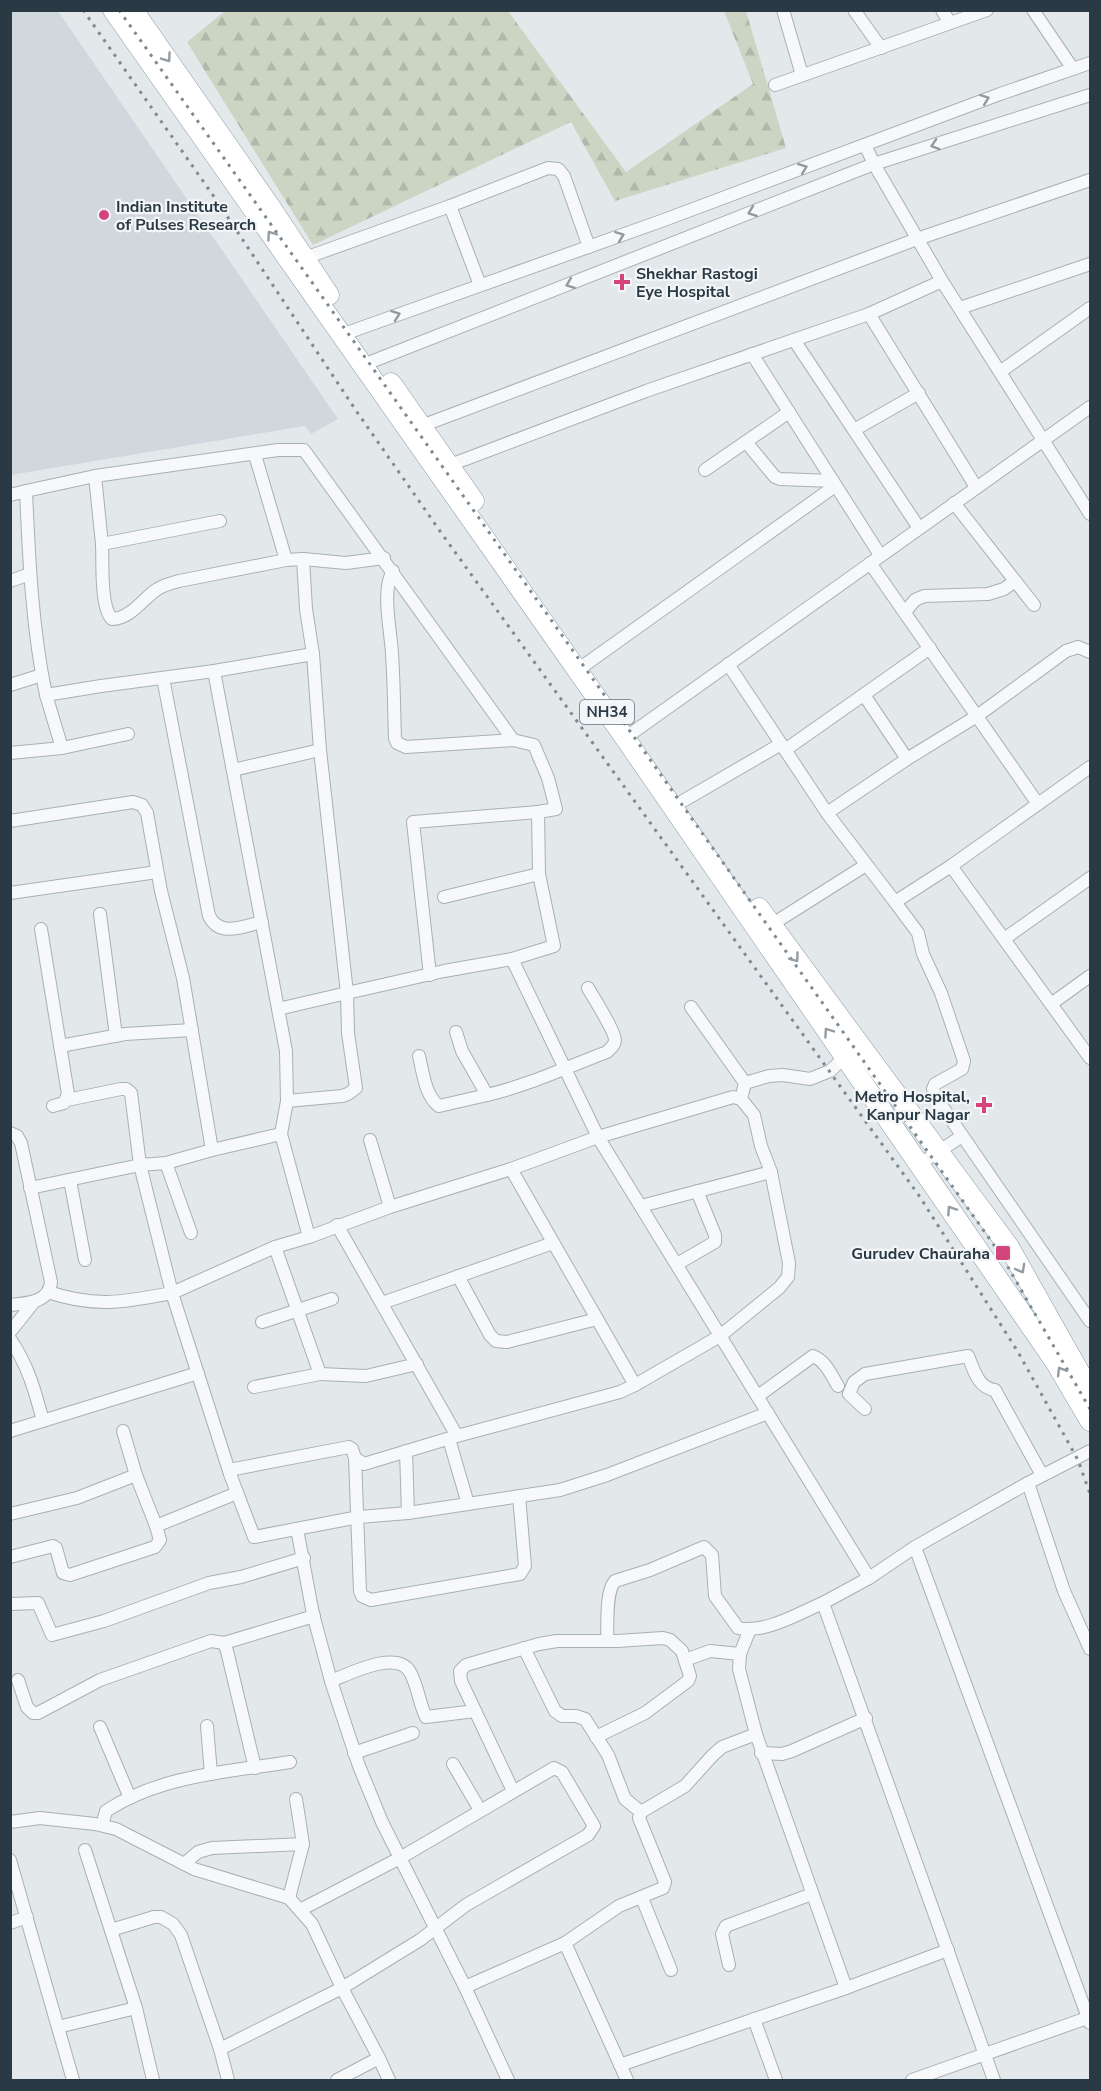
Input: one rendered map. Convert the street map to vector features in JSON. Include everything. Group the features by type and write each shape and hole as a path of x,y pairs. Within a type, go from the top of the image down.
{"highway":[{"name":"NH34","path":"113,10 305,258 347,333"},
{"name":"NH34","path":"133,10 197,116 629,735 845,1057 1056,1363 1090,1421"},
{"name":"NH34","path":"416,428 450,465 586,664 629,735 683,801 771,925 1009,1247 1090,1391"}],"street":[{"path":"783,10 802,75"},
{"path":"855,10 881,48"},
{"path":"942,10 950,23"},
{"path":"775,85 987,10"},
{"path":"1033,10 1073,69"},
{"path":"347,333 589,247 1000,93 1090,63"},
{"path":"369,363 874,164 1090,96"},
{"path":"865,145 942,281 1090,514"},
{"path":"305,258 548,168 558,169 564,176 589,247"},
{"path":"416,428 918,239 1090,180"},
{"path":"450,206 480,285"},
{"path":"960,308 1090,264"},
{"path":"450,465 646,391 868,314 942,281"},
{"path":"1000,372 1090,308"},
{"path":"868,314 976,487"},
{"path":"794,340 919,528"},
{"path":"752,354 834,483 905,612 1038,804"},
{"path":"854,430 919,393"},
{"path":"629,735 1090,407"},
{"path":"705,470 789,412"},
{"path":"746,442 775,477 834,483"},
{"path":"10,495 95,476 189,461 278,450 304,450 513,740"},
{"path":"255,454 286,560"},
{"path":"95,476 105,604 112,619 122,618 164,585 286,560 303,559 346,563 384,558"},
{"path":"586,664 834,483"},
{"path":"26,491 30,574 42,675 62,748"},
{"path":"954,503 1034,605"},
{"path":"102,544 220,521"},
{"path":"287,1101 342,1096 356,1088 348,1033 347,993 320,750 303,559"},
{"path":"393,571 388,580 388,599 397,743 406,747 513,740 534,745 548,778 556,809 413,822 430,975"},
{"path":"10,580 30,574"},
{"path":"905,612 915,600 924,596 988,594 1004,589 1015,581"},
{"path":"827,813 976,716 1066,651 1078,647 1090,652"},
{"path":"683,801 783,747 864,695 930,648"},
{"path":"46,695 313,654"},
{"path":"728,664 827,813 918,933 923,954 941,993 964,1061 962,1069 935,1084 933,1089 937,1099 1090,1321"},
{"path":"214,671 286,1051 287,1101 281,1134 309,1237"},
{"path":"10,685 42,675"},
{"path":"163,678 209,916 214,924 226,930 262,922"},
{"path":"864,695 907,759"},
{"path":"10,753 62,748 128,734"},
{"path":"233,770 320,750"},
{"path":"895,902 951,866 1090,767"},
{"path":"10,821 138,802 147,813 157,872 183,978 212,1150"},
{"path":"278,1008 512,959 554,946 539,873 538,812"},
{"path":"771,925 866,865"},
{"path":"951,866 1090,1058"},
{"path":"10,893 157,872"},
{"path":"444,897 539,873"},
{"path":"1004,939 1090,878"},
{"path":"100,914 116,1036"},
{"path":"41,929 68,1094 67,1100"},
{"path":"512,959 598,1137 869,1578"},
{"path":"1051,1004 1090,976"},
{"path":"419,1056 429,1094 433,1102 440,1106 487,1095 567,1070 608,1052 615,1043 614,1034 588,988"},
{"path":"690,1007 745,1083 741,1099"},
{"path":"60,1046 134,1033 192,1030"},
{"path":"456,1032 462,1052 487,1095"},
{"path":"745,1083 769,1076 783,1075 810,1079 830,1071 845,1057"},
{"path":"53,1106 61,1105 67,1100 121,1089 129,1090 132,1098 140,1166 172,1293 229,1470 254,1537 359,1517 408,1513 560,1490 583,1484 768,1413"},
{"path":"48,1292 71,1300 101,1303 120,1303 172,1293 275,1247 390,1207 511,1169 598,1137 733,1097 741,1099 754,1114 771,1172 789,1263 788,1277 779,1288 720,1336 620,1392 453,1437 364,1464 355,1458"},
{"path":"10,1133 17,1136 21,1143 50,1277 45,1297 34,1302 10,1305"},
{"path":"30,1188 166,1163 281,1134"},
{"path":"920,1164 962,1136"},
{"path":"370,1140 390,1207"},
{"path":"166,1163 191,1233"},
{"path":"511,1169 635,1385"},
{"path":"641,1206 771,1172"},
{"path":"70,1180 85,1260"},
{"path":"677,1264 715,1242 715,1235 697,1191"},
{"path":"338,1225 417,1364 453,1437 468,1504"},
{"path":"382,1303 553,1243"},
{"path":"275,1247 320,1374"},
{"path":"458,1276 490,1335 496,1341 507,1342 597,1319"},
{"path":"262,1322 332,1299"},
{"path":"10,1332 34,1302"},
{"path":"10,1339 23,1358 33,1382 43,1422"},
{"path":"758,1396 813,1356 829,1370 838,1386"},
{"path":"865,1409 849,1394 854,1382 865,1374 968,1356 981,1384 987,1389 995,1390 1042,1475"},
{"path":"254,1387 320,1374 366,1376 417,1364"},
{"path":"10,1431 198,1373"},
{"path":"10,1557 53,1546 56,1548 63,1573 70,1575 155,1547 160,1540 136,1475 123,1431"},
{"path":"229,1470 345,1447 352,1449 355,1458 359,1517 360,1591 365,1599 376,1600 520,1574 525,1566 519,1496"},
{"path":"406,1451 408,1513"},
{"path":"607,1641 609,1593 615,1581 650,1570 704,1547 708,1548 712,1555 713,1581 718,1602 738,1628 750,1629 774,1623 824,1603 869,1578 915,1547 1042,1475 1090,1451"},
{"path":"10,1514 76,1498 136,1475"},
{"path":"1028,1483 1064,1591 1090,1649"},
{"path":"156,1526 237,1492"},
{"path":"297,1529 314,1616 331,1681 354,1753 382,1822 508,2080"},
{"path":"912,2080 1090,2019 915,1547"},
{"path":"10,1604 38,1603 52,1635 104,1621 209,1583 241,1577 304,1558"},
{"path":"824,1603 994,2080"},
{"path":"18,1680 27,1707 33,1713 38,1713 100,1680 211,1641 224,1643 314,1616"},
{"path":"750,1629 740,1654 739,1669 761,1754 846,1988"},
{"path":"513,1791 461,1681 463,1667 472,1662 557,1641 663,1638 677,1644 682,1650 690,1676 685,1683 645,1713 596,1737"},
{"path":"224,1643 255,1768"},
{"path":"524,1648 555,1712 562,1716 582,1717 589,1725 608,1755 625,1799 641,1812"},
{"path":"685,1660 710,1651 740,1654"},
{"path":"331,1681 368,1666 399,1664 405,1666 411,1674 426,1717 475,1712"},
{"path":"761,1754 782,1754 866,1718"},
{"path":"100,1726 130,1798"},
{"path":"207,1726 211,1774"},
{"path":"354,1753 413,1733"},
{"path":"465,1988 565,1942 606,1913 660,1891 666,1884 639,1818 641,1812 685,1786 722,1747 756,1734"},
{"path":"102,1825 106,1811 130,1798 176,1781 290,1762"},
{"path":"453,1764 480,1810"},
{"path":"220,2049 342,1988 420,1941 466,1905 588,1835 594,1830 593,1822 560,1769 550,1769 400,1858 300,1910"},
{"path":"289,1898 303,1844 296,1798"},
{"path":"10,1822 40,1818 116,1828 194,1869 289,1898 312,1924 389,2080"},
{"path":"184,1864 194,1854 212,1848 303,1844"},
{"path":"85,1850 136,2008 153,2080"},
{"path":"10,1860 73,2080"},
{"path":"729,1965 722,1934 726,1926 812,1894"},
{"path":"642,1898 671,1970"},
{"path":"10,1923 27,1917"},
{"path":"111,1930 154,1917 160,1917 174,1924 183,1941 220,2049 228,2080"},
{"path":"565,1942 627,2080"},
{"path":"620,2065 846,1988 948,1950"},
{"path":"58,2026 136,2008"},
{"path":"754,2019 776,2080"},
{"path":"337,2080 379,2058"}],"shaded area":[{"name":"Indian Institute of Pulses Research","path":"11,10 58,11 338,419 311,434 305,426 11,475"}],"green space":[{"path":"225,11 508,11 626,172 753,84 724,11 746,11 786,148 615,201 571,122 313,245 187,42"}],"railway":[{"path":"83,10 217,201 357,412 442,534 920,1197 1018,1352 1078,1460 1090,1494"},
{"path":"119,10 1001,1255 1090,1409"}],"place":[{"name":"Indian Institute of Pulses Research","path":"104,215"},
{"name":"Shekhar Rastogi Eye Hospital","path":"622,282"},
{"name":"Metro Hospital, Kanpur Nagar","path":"984,1105"},
{"name":"Gurudev Chauraha","path":"1003,1253"}]}
